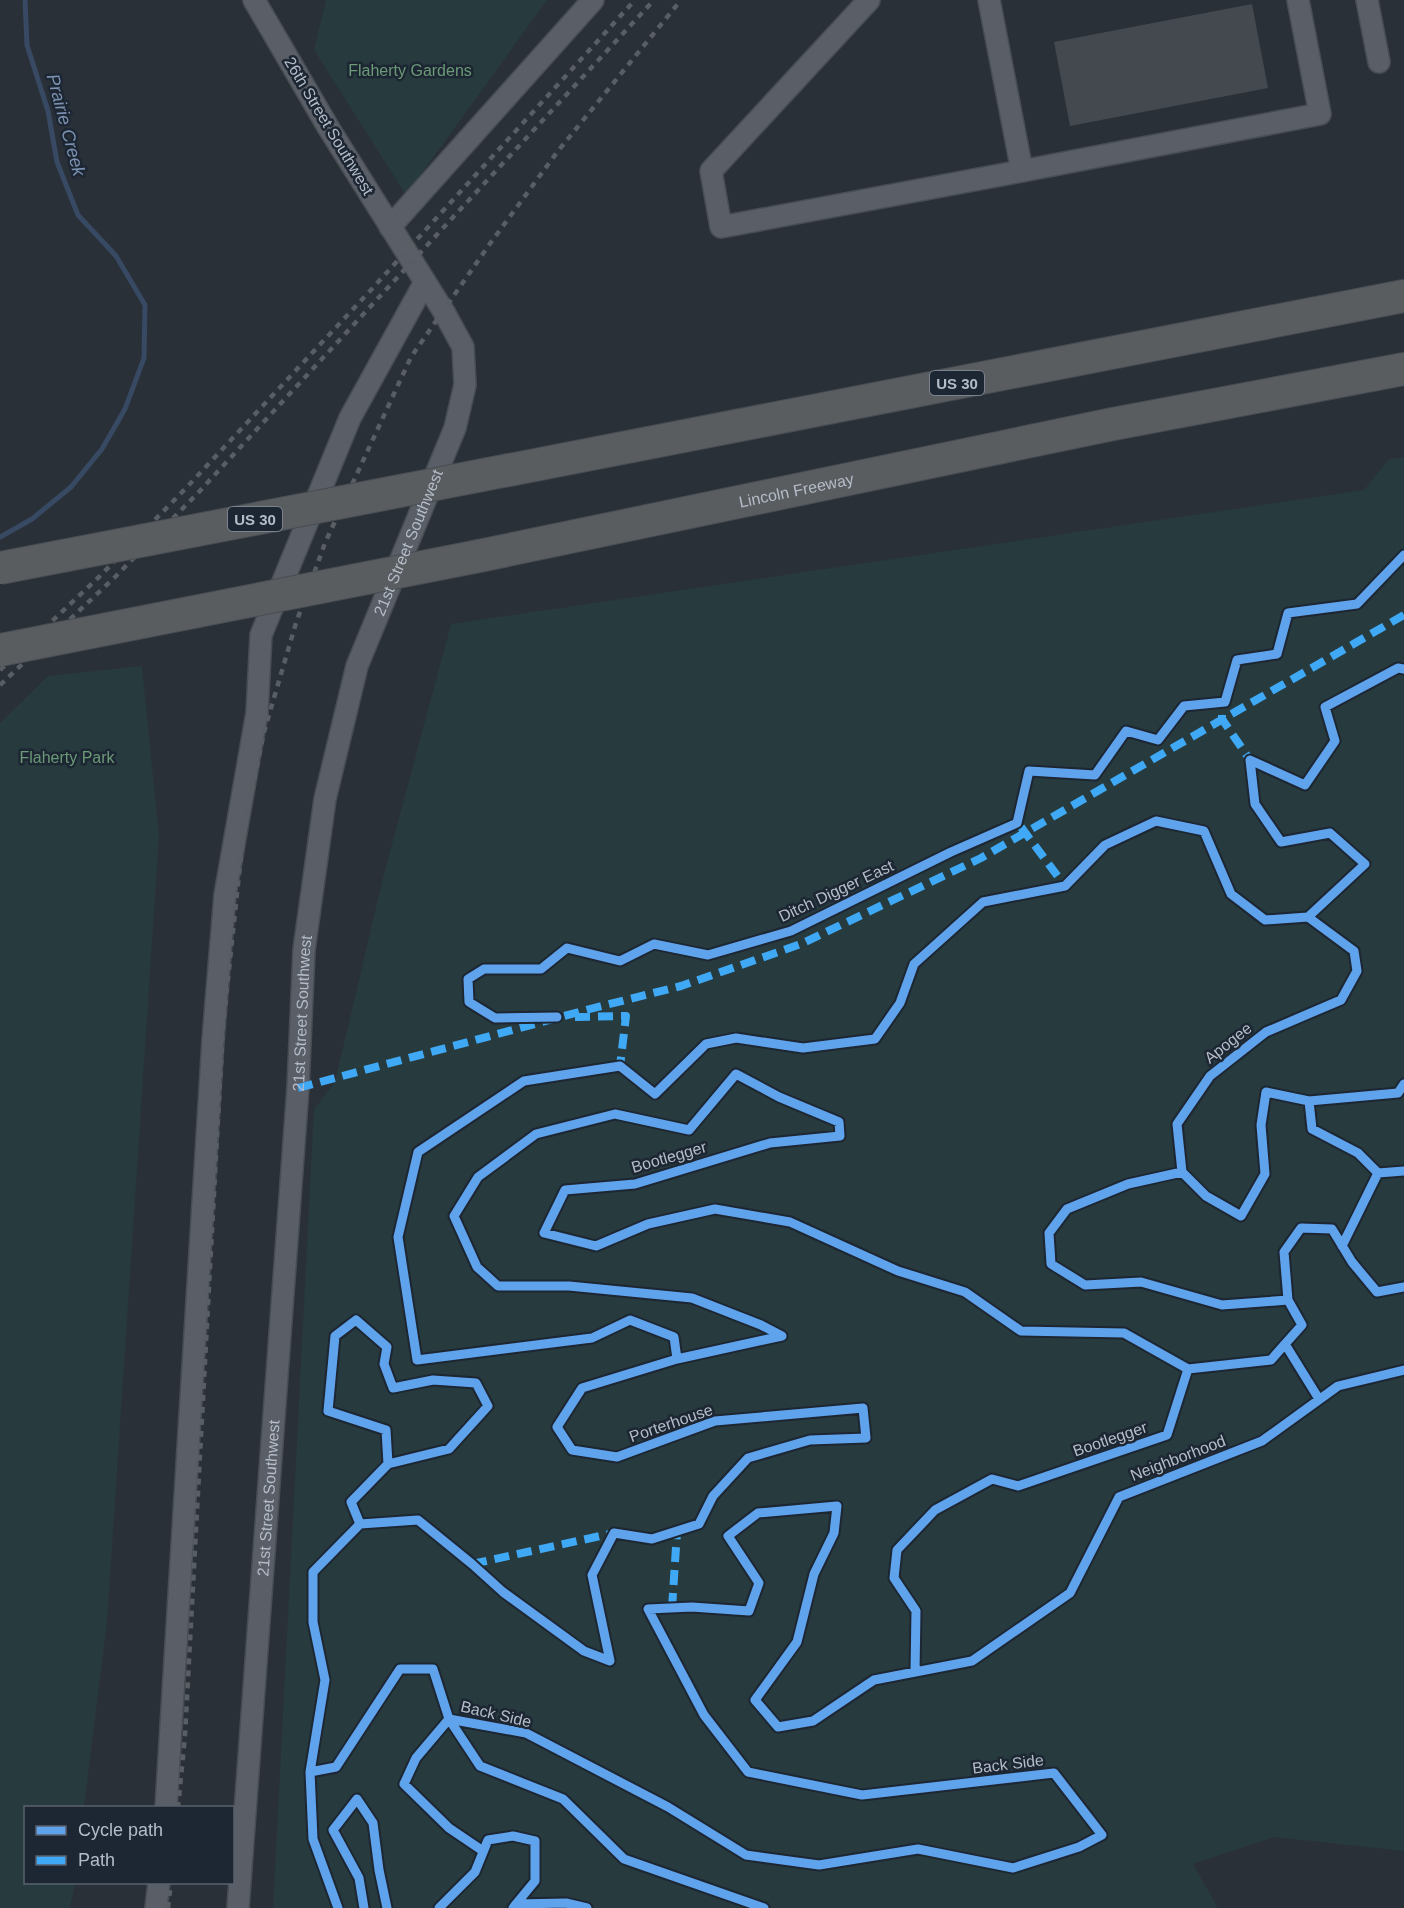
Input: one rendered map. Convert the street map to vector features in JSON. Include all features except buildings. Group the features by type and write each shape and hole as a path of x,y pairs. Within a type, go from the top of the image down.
{"highway":[{"path":"1231,330 1404,283"},
{"name":"US 30","path":"0,568 1404,296"},
{"path":"1113,424 1404,369"},
{"path":"1113,424 1244,415 1404,389"},
{"name":"Lincoln Freeway","path":"0,650 479,556 1113,424"}],"street":[{"name":"26th Street Southwest","path":"254,0 406,252"},
{"path":"390,228 593,0"},
{"path":"869,0 711,171 721,227 1320,114 1298,0"},
{"path":"988,0 1022,171"},
{"path":"1367,0 1379,62"},
{"name":"21st Street Southwest","path":"238,1908 297,1099 303,950 326,799 357,666 455,428 465,385 463,347 406,252"},
{"path":"166,1806 225,895 257,713 261,635 350,418 425,282"},
{"path":"156,1908 159,1884"}],"green space":[{"name":"Flaherty Gardens","path":"326,0 547,0 406,195 314,50"},
{"path":"1404,457 1404,1851 1274,1837 1193,1864 1218,1908 273,1908 314,1109 335,1082 383,878 451,624 1364,490 1389,459"},
{"name":"Flaherty Park","path":"142,666 159,836 107,1622 84,1806 24,1806 24,1884 75,1884 70,1908 0,1908 0,723 48,676"}],"waterway":[{"name":"Prairie Creek","path":"0,537 32,519 71,487 102,449 125,409 144,358 145,305 116,256 78,215 57,162 48,111 27,45 25,0"}],"railway":[{"path":"0,670 100,576 187,487 369,292 635,0"},
{"path":"0,685 114,578 197,494 654,0"},
{"path":"178,1806 185,1736 223,1026 244,828 264,732 296,623 325,543 411,357 558,151 681,0"},
{"path":"168,1908 171,1884"}],"marked path":[{"path":"298,1088 681,986 801,944 981,858 1404,615"},
{"path":"1222,715 1222,719 1250,760"},
{"path":"1021,827 1065,886"},
{"path":"575,1017 626,1016 620,1066"},
{"path":"672,1608 677,1532"},
{"path":"472,1564 614,1533"}],"cycle path":[{"name":"Ditch Digger East","path":"557,1017 495,1018 469,1002 468,979 484,969 541,969 567,948 620,961 654,944 708,955 791,931 951,852 1017,823 1029,771 1095,775 1126,731 1158,740 1184,706 1225,702 1237,660 1277,654 1288,613 1357,604 1404,555"},
{"path":"1308,917 1365,864 1330,833 1281,842 1255,804 1250,760 1305,785 1335,741 1325,707 1398,668 1404,669"},
{"name":"Apogee","path":"483,1851 449,1828 404,1784 416,1758 449,1719 433,1669 400,1669 336,1767 310,1772 325,1680 313,1622 313,1572 360,1524 418,1520 503,1592 584,1651 610,1661 592,1575 614,1533 652,1539 699,1524 713,1496 748,1458 810,1440 866,1438 863,1408 715,1421 617,1457 572,1450 557,1427 582,1388 677,1359 674,1337 630,1320 592,1338 417,1360 398,1237 418,1152 524,1081 620,1066 655,1094 706,1044 736,1038 803,1048 875,1039 900,1003 914,964 983,902 1065,886 1105,845 1156,821 1204,831 1231,894 1265,920 1308,917 1354,951 1357,971 1341,1000 1266,1032 1210,1076 1177,1124 1182,1172 1128,1184 1067,1209 1049,1233 1051,1264 1085,1285 1141,1282 1222,1305 1288,1300 1302,1325 1285,1344 1319,1399"},
{"name":"Bootlegger","path":"677,1359 782,1336 761,1325 692,1298 569,1286 498,1286 477,1267 454,1216 478,1177 536,1134 615,1114 689,1130 736,1074 779,1097 839,1122 840,1136 770,1143 635,1184 565,1190 544,1233 596,1246 648,1224 715,1209 790,1222 898,1271 965,1292 1021,1331 1124,1333 1188,1369 1167,1435 1018,1486 992,1479 935,1510 897,1550 894,1578 916,1611 915,1672"},
{"path":"1309,1101 1398,1093 1404,1084"},
{"path":"1182,1172 1206,1196 1241,1216 1265,1174 1261,1125 1266,1092 1309,1101 1312,1129 1358,1153 1378,1173 1404,1171"},
{"path":"1342,1246 1378,1173"},
{"path":"1288,1300 1284,1252 1301,1228 1332,1229 1352,1262 1377,1292 1404,1287"},
{"path":"360,1524 351,1502 388,1464 386,1430 328,1411 335,1336 356,1320 387,1347 384,1364 393,1388 433,1380 476,1383 488,1406 449,1449 388,1464"},
{"path":"1188,1369 1271,1360 1285,1344"},
{"name":"Neighborhood","path":"764,1908 624,1859 563,1799 480,1766 449,1719 526,1733 668,1807 746,1855 819,1865 918,1849 1013,1868 1079,1847 1102,1835 1054,1773 862,1795 748,1772 704,1715 648,1609 692,1607 749,1611 759,1583 728,1536 758,1513 837,1506 834,1533 814,1574 797,1642 755,1700 778,1727 813,1721 874,1680 972,1661 1070,1593 1119,1497 1262,1441 1338,1386 1404,1370"},
{"path":"310,1772 313,1839 338,1908"},
{"path":"364,1908 359,1878 333,1830 357,1799 373,1823 387,1908"},
{"path":"439,1908 475,1872 488,1840 513,1836 535,1841 535,1881 516,1904"},
{"path":"513,1908 516,1904 566,1903 587,1908"}]}
